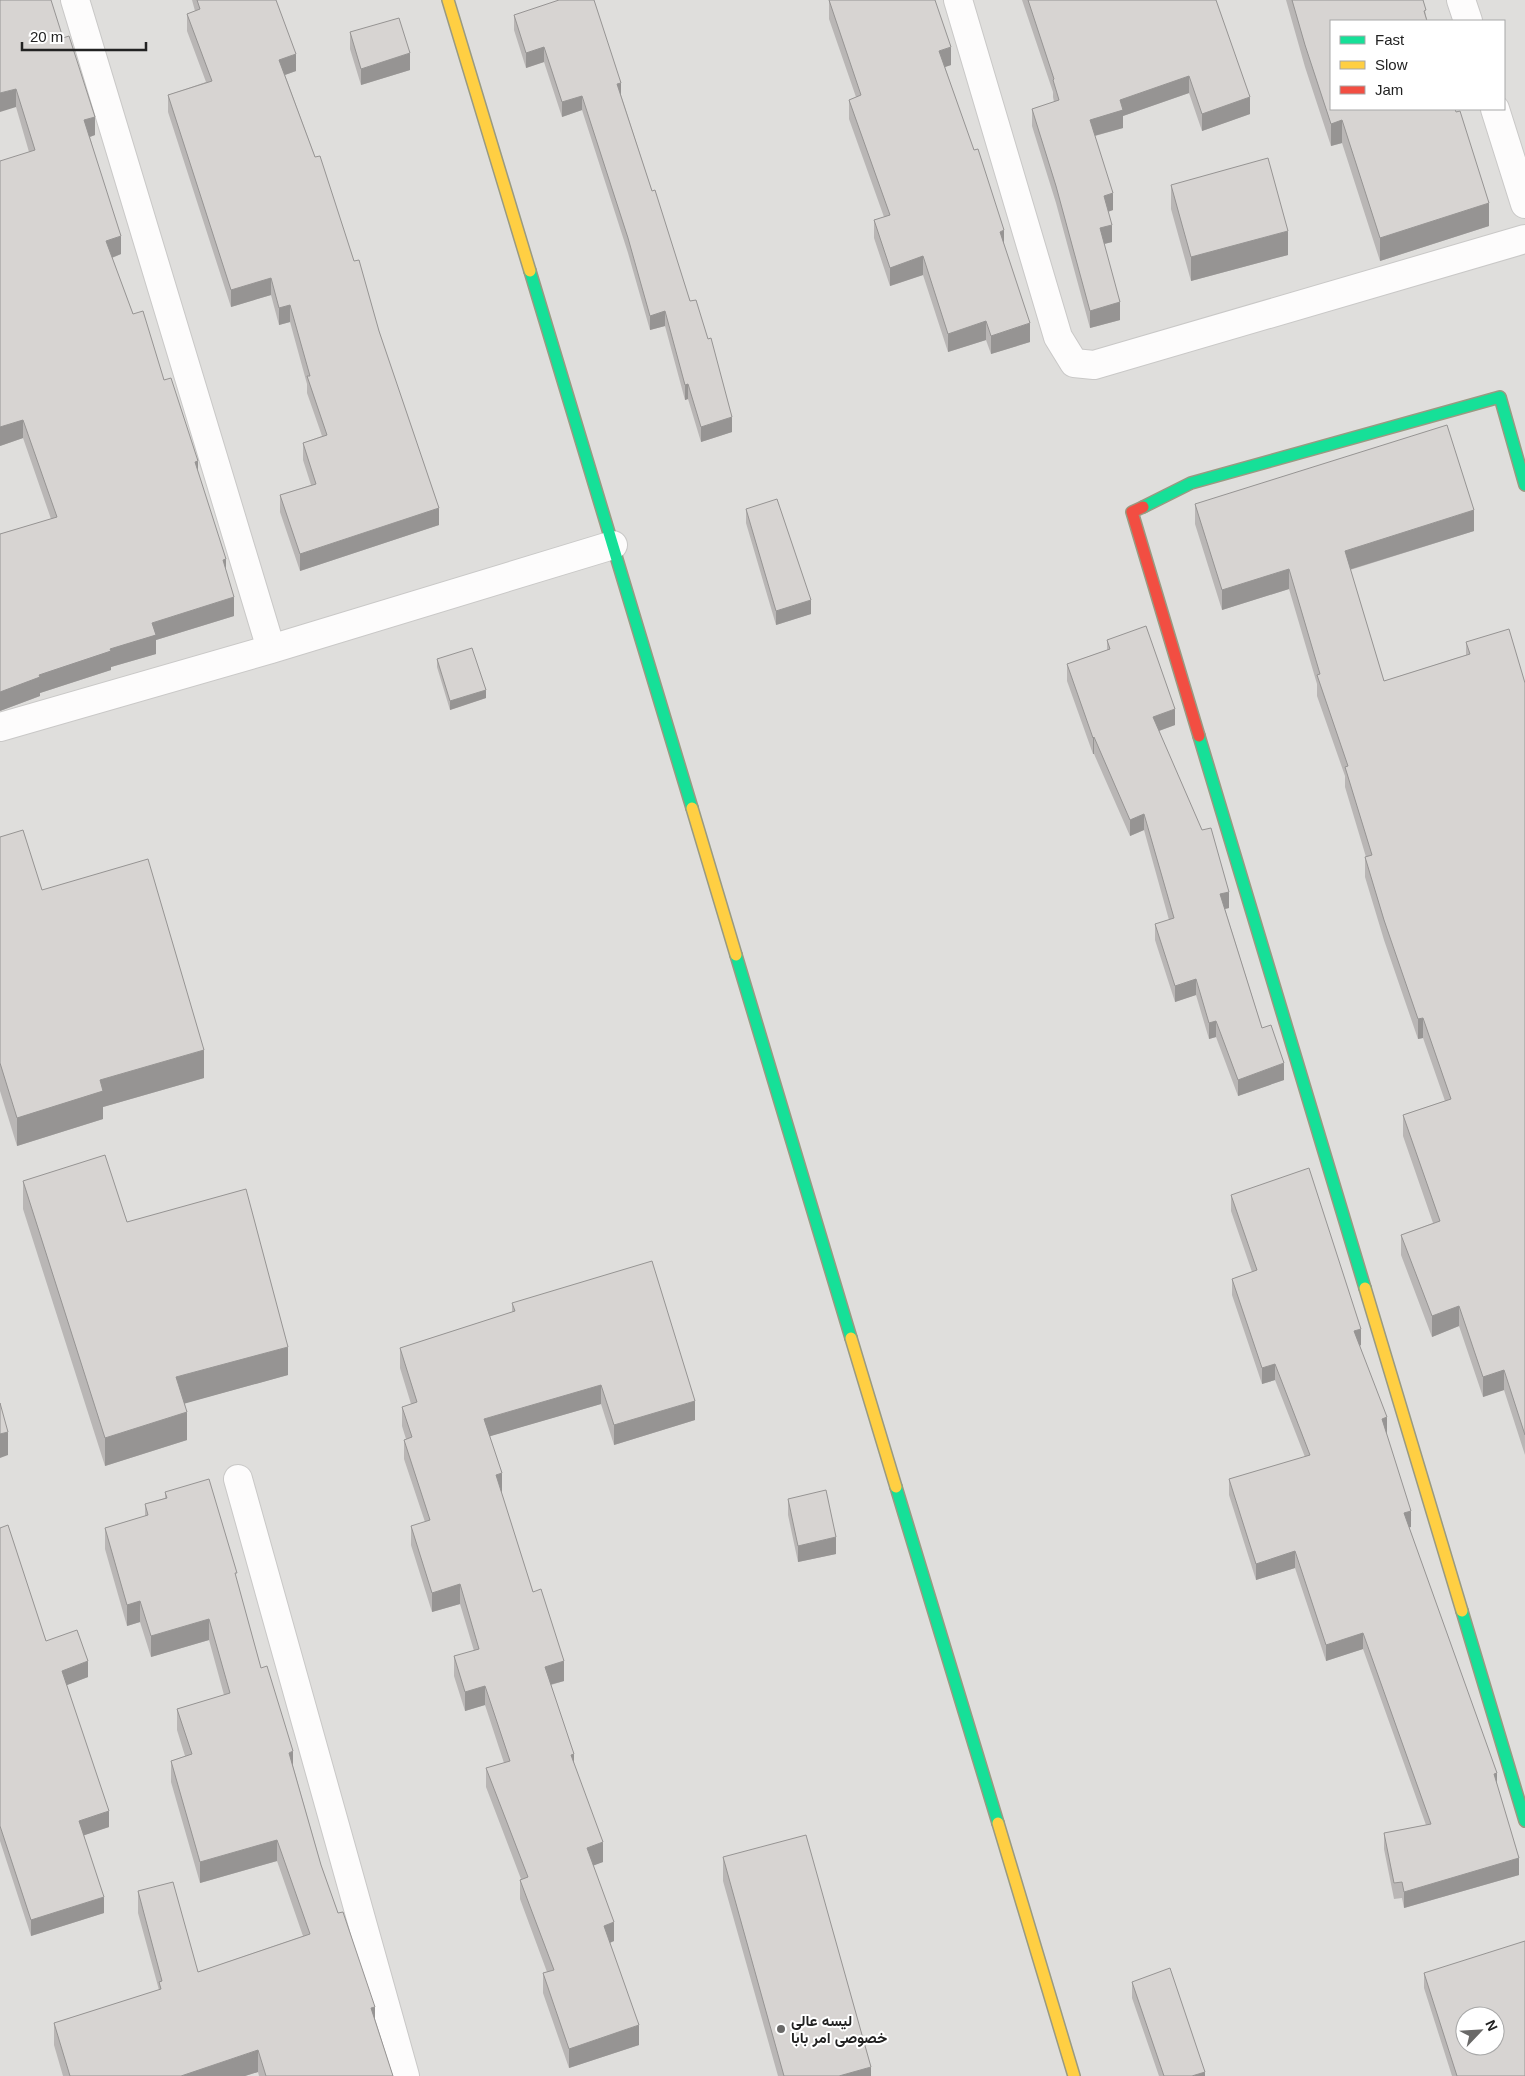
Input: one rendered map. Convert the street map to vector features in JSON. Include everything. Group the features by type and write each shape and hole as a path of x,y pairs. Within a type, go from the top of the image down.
{"street":[{"path":"75,0 271,649"},
{"path":"448,0 1074,2076"},
{"path":"958,0 1058,337 1074,363 1094,365 1525,239"},
{"path":"1462,0 1468,20"},
{"path":"1495,110 1525,204"},
{"path":"1525,485 1500,398 1191,483 1132,512 1525,1821"},
{"path":"0,727 271,649 613,545"},
{"path":"238,1479 405,2076"}],"shaded area":[{"path":"0,0 1525,0 1525,2076 0,2076"}],"building":[{"path":"0,0 51,0 63,38 69,36 95,117 84,120 121,236 106,241 133,314 143,311 164,380 171,378 198,461 195,462 226,559 223,560 234,597 152,623 156,635 110,649 111,651 39,675 40,677 0,692 0,534 57,517 23,420 0,427 0,161 35,150 16,89 0,93"},
{"path":"197,0 276,0 296,54 279,60 315,157 320,156 354,261 359,260 379,331 439,508 300,554 280,495 316,484 303,443 327,435 307,376 310,376 290,305 279,308 271,278 231,290 168,95 212,81 187,14 200,9"},
{"path":"559,0 594,0 621,83 617,84 652,191 655,190 690,301 696,300 708,339 711,338 732,417 701,427 688,384 685,385 665,311 650,316 628,238 582,96 562,102 544,47 526,53 514,15"},
{"path":"829,0 935,0 951,47 939,51 974,150 978,149 1004,230 1000,232 1030,323 991,336 986,321 948,334 923,256 890,268 874,220 890,215 849,100 861,95"},
{"path":"1028,0 1216,0 1250,97 1202,114 1189,76 1120,100 1123,110 1090,120 1113,193 1104,196 1112,225 1100,228 1120,302 1090,311 1056,186 1032,109 1059,100"},
{"path":"1292,0 1423,0 1427,20 1330,20 1330,110 1460,111 1489,203 1380,238 1342,120 1331,124"},
{"path":"399,18 410,53 361,69 350,32"},
{"path":"1268,158 1288,231 1191,257 1171,185"},
{"path":"1447,425 1474,510 1345,551 1384,681 1470,654 1466,642 1509,629 1525,683 1525,1435 1504,1370 1483,1377 1459,1306 1432,1316 1401,1235 1440,1221 1403,1115 1451,1099 1423,1018 1418,1019 1384,920 1365,857 1372,855 1345,767 1348,766 1317,675 1320,674 1289,569 1222,590 1195,504"},
{"path":"777,499 811,600 776,611 746,509"},
{"path":"1146,626 1175,709 1153,717 1202,830 1211,828 1229,892 1220,894 1262,1028 1271,1025 1284,1063 1238,1080 1216,1021 1209,1023 1196,979 1175,986 1155,924 1174,918 1144,814 1130,820 1093,738 1067,664 1110,649 1107,640"},
{"path":"472,648 486,690 450,701 437,659"},
{"path":"23,830 42,890 148,859 204,1050 100,1080 103,1091 17,1118 0,1063 0,837"},
{"path":"105,1155 127,1222 246,1189 288,1347 176,1377 187,1412 105,1438 23,1181"},
{"path":"1309,1168 1361,1329 1354,1331 1387,1417 1382,1419 1411,1511 1404,1513 1497,1773 1494,1774 1519,1858 1404,1892 1402,1882 1394,1883 1384,1833 1431,1824 1363,1633 1326,1645 1295,1551 1256,1564 1229,1479 1310,1455 1275,1364 1262,1368 1232,1279 1257,1270 1231,1195"},
{"path":"652,1261 695,1401 614,1425 601,1385 484,1419 502,1473 496,1475 533,1592 541,1589 564,1661 545,1667 574,1754 571,1755 603,1842 587,1848 614,1922 604,1926 639,2025 569,2049 543,1973 554,1970 520,1880 528,1877 486,1768 510,1761 485,1686 465,1692 454,1656 479,1649 460,1584 432,1593 411,1526 430,1520 404,1440 412,1437 402,1407 417,1402 400,1348 515,1311 512,1303"},
{"path":"0,1403 8,1432 0,1434"},
{"path":"209,1479 237,1573 235,1573 261,1668 267,1666 293,1751 289,1753 321,1865 338,1913 343,1912 375,2007 371,2008 393,2076 266,2076 258,2050 181,2076 70,2076 54,2023 161,1989 159,1982 162,1981 138,1891 173,1882 198,1972 310,1934 277,1840 200,1862 171,1761 192,1754 177,1709 230,1693 209,1619 151,1636 140,1601 127,1605 105,1528 148,1515 145,1504 167,1498 165,1492"},
{"path":"826,1490 836,1537 798,1546 788,1499"},
{"path":"8,1525 46,1641 77,1630 88,1661 62,1671 109,1811 79,1821 104,1897 31,1920 0,1826 0,1528"},
{"path":"806,1835 871,2067 839,2076 784,2076 723,1857"},
{"path":"1525,1941 1525,2076 1457,2076 1424,1973"},
{"path":"1170,1968 1205,2072 1192,2076 1164,2076 1132,1982"}],"traffic: fast":[{"path":"530,271 692,808"},
{"path":"1143,507 1191,483 1500,397 1525,485"},
{"path":"1199,736 1365,1288"},
{"path":"736,955 851,1338"},
{"path":"896,1487 998,1823"},
{"path":"1462,1611 1525,1821"}],"traffic: slow":[{"path":"448,0 530,271"},
{"path":"692,808 736,955"},
{"path":"1365,1288 1462,1611"},
{"path":"851,1338 896,1487"},
{"path":"998,1823 1074,2076"}],"traffic: jam":[{"path":"1143,507 1132,512 1199,736"}],"place":[{"name":"لیسه عالی خصوصی امر بابا","path":"781,2029"}]}
